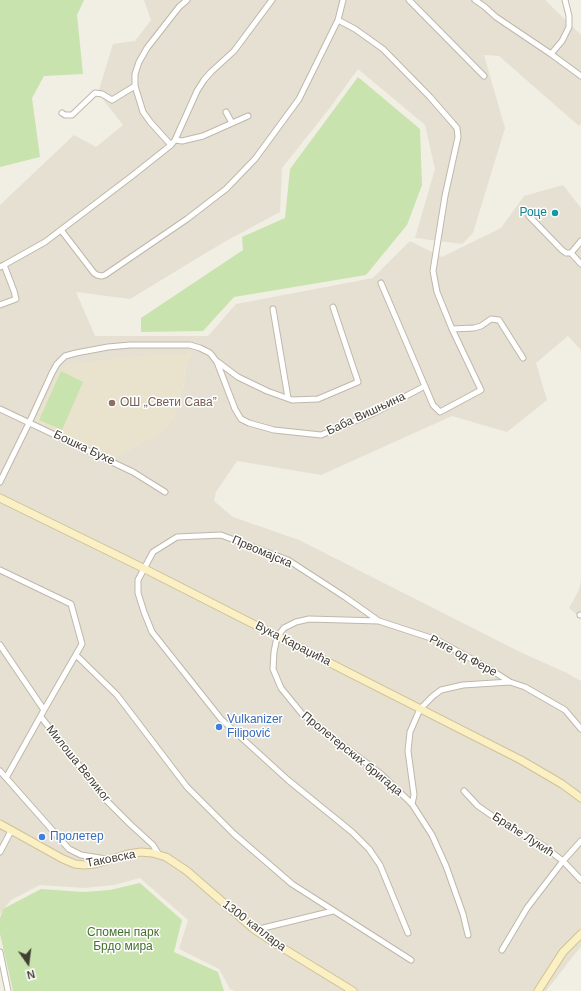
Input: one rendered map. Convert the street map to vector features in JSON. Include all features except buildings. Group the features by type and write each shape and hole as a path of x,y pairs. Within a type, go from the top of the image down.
{"street":[{"path":"171,145 143,112 134,86 135,74 139,62 147,48 186,0"},
{"path":"0,305 16,299 14,291 2,266 39,246 171,145 175,140 197,91 204,80 234,51 272,0"},
{"path":"61,230 94,273 102,276 106,275 226,190 255,159 299,99 338,20 343,0"},
{"path":"409,0 484,76"},
{"path":"475,0 496,17 581,76"},
{"path":"550,54 562,41 569,27 569,16 565,0"},
{"path":"338,20 355,29 383,49 430,97 457,128 458,137 445,196 433,271 437,292 452,329 481,390 440,412 433,405 381,283"},
{"path":"62,113 65,115 72,115 95,93 102,94 112,100 134,86"},
{"path":"226,112 232,123"},
{"path":"175,140 182,141 196,138 248,116"},
{"path":"529,216 562,250 566,253 571,253 581,264"},
{"path":"571,253 581,241"},
{"path":"217,362 238,377 267,391 292,400 318,399 358,382 333,307"},
{"path":"273,309 288,398"},
{"path":"452,329 474,328 481,326 491,319 499,320 523,358"},
{"name":"Баба Вишњина","path":"30,423 52,373 57,364 65,356 108,347 190,344 210,353 217,362 235,409 241,419 274,430 321,435 374,413 425,386"},
{"name":"Бошка Бухе","path":"0,409 133,472 165,492"},
{"path":"0,482 30,423"},
{"name":"Вука Караџића","path":"0,498 143,568 521,760 562,784 581,798"},
{"name":"Првомајска","path":"379,621 288,560 221,535 177,537 153,552 143,568 138,580 138,593 152,632 221,719 288,780 352,832 369,849 380,865 408,933"},
{"path":"0,570 71,604 82,644 44,710"},
{"name":"Риге од Фере","path":"277,637 284,628 296,622 310,619 379,621 437,640 510,682"},
{"name":"Пролетерских бригада","path":"277,637 274,652 274,669 281,688 303,715 381,774 412,804 432,835 446,866 464,914 468,935"},
{"name":"Милоша Великог","path":"0,645 44,710 41,717 107,800 153,845 159,855"},
{"path":"76,655 117,694 187,787 234,834 292,884 411,960"},
{"path":"412,804 414,795 408,751 410,732 420,709 441,690 451,687 491,682 510,682 525,687 565,710 581,729"},
{"path":"6,778 41,717"},
{"path":"0,772 69,849 81,855 109,860"},
{"name":"Браће Лукић","path":"464,791 478,806 501,822 542,845 562,861 581,880"},
{"name":"Таковска","path":"0,824 63,859 75,864 90,864 141,852 159,855"},
{"path":"0,852 11,831"},
{"path":"502,950 527,908 562,861 581,841"},
{"name":"1300 каплара","path":"159,855 181,866 255,930 353,991"},
{"path":"255,930 333,911"},
{"path":"538,991 563,952 581,934"},
{"path":"0,952 8,991"}],"shaded area":[{"path":"144,0 545,0 581,35 581,123 579,126 499,56 484,55 505,128 473,233 462,244 415,238 435,169 425,125 358,69 329,109 282,168 280,212 224,242 130,299 76,292 95,336 208,336 236,304 373,278 410,241 442,257 501,228 524,196 563,185 581,208 581,350 568,336 536,363 547,400 507,432 452,416 321,475 237,461 216,492 214,501 233,517 299,540 520,652 567,673 581,681 581,947 546,991 235,991 230,989 219,969 179,949 188,920 140,878 114,885 84,888 40,885 11,900 0,914 0,205 74,135 96,147 123,125 98,93 113,44 135,41 151,20","holes":["191,353 185,371 183,389 136,446 114,458 36,421"]},
{"name":"ОШ „Свети Сава”","path":"192,353 185,371 183,389 175,417 160,435 115,458 35,421 59,371 69,364 125,357"},
{"path":"581,581 581,618 569,608 579,590"}],"green space":[{"path":"0,0 84,0 77,15 83,74 44,76 32,98 40,157 0,167"},
{"path":"358,77 420,129 422,185 407,225 366,275 234,297 203,331 141,332 141,318 243,250 242,237 285,218 290,169"},
{"path":"61,371 83,382 62,430 39,420"},
{"name":"Спомен парк Брдо мира","path":"140,883 182,920 174,952 218,972 224,991 13,991 0,934 0,918 3,909 41,889 83,892 110,890"}],"place":[{"name":"Роце","path":"555,213"},
{"name":"ОШ „Свети Сава”","path":"112,403"},
{"name":"Vulkanizer Filipović","path":"219,727"},
{"name":"Пролетер","path":"42,837"}]}
